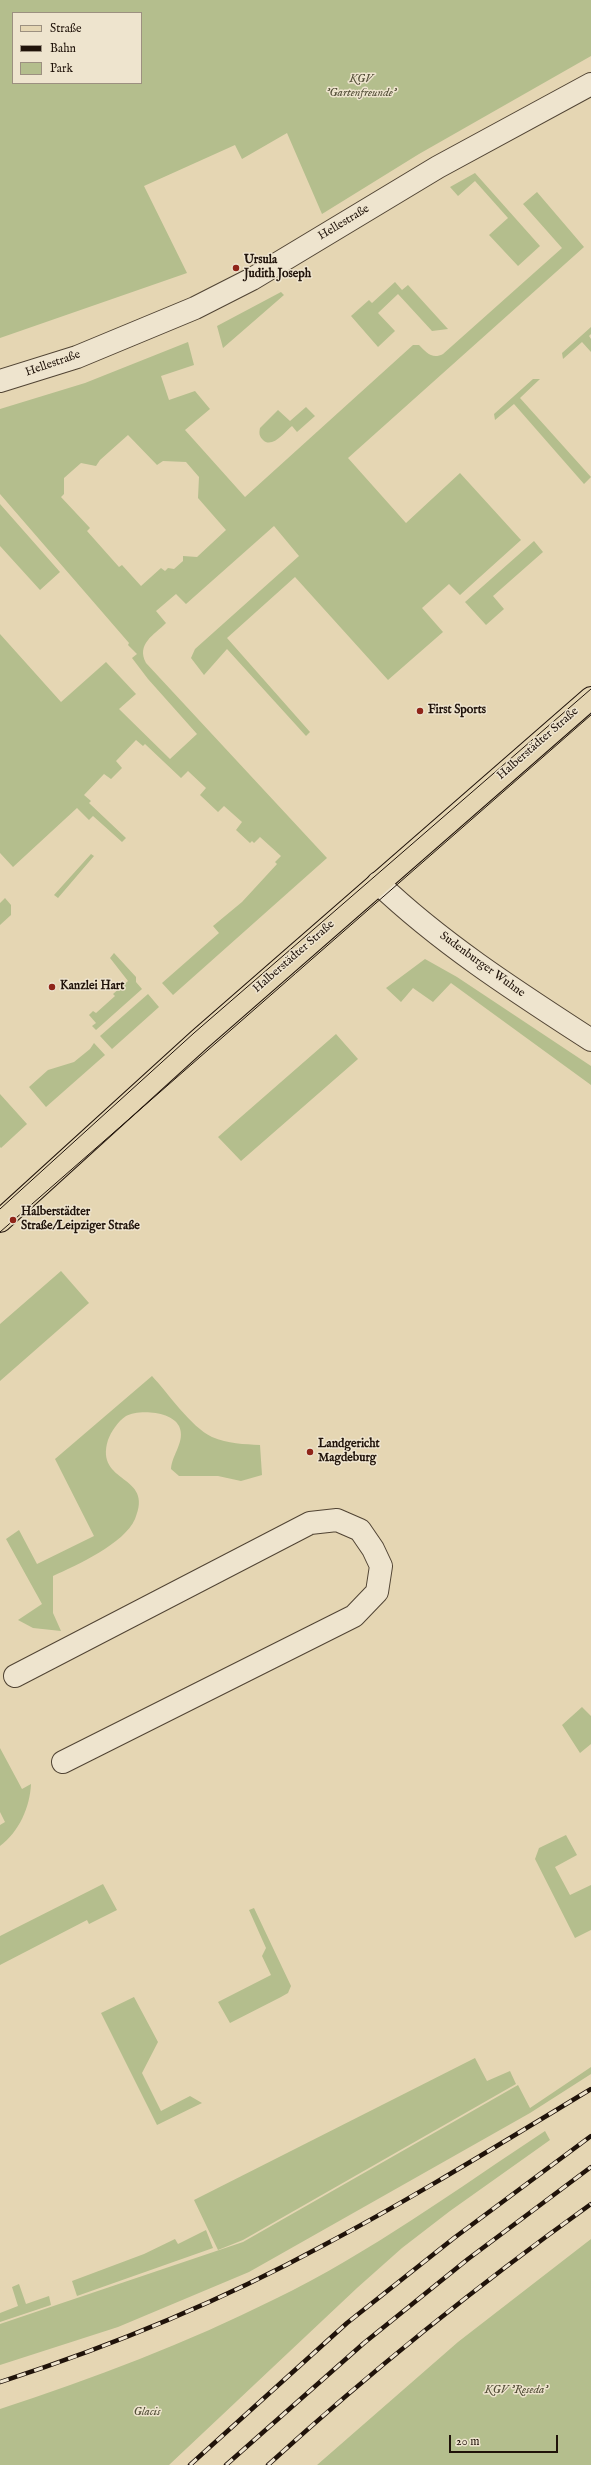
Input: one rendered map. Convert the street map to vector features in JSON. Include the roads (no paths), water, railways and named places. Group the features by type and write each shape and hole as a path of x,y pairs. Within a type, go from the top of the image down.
{"main road":[{"name":"Halberstädter Straße","path":"0,1220 378,883 591,698"}],"street":[{"name":"Hellestraße","path":"0,381 78,357 195,308 252,279 438,167 591,84"},
{"name":"Sudenburger Wuhne","path":"378,883 426,924 496,978 591,1040"},
{"path":"16,1676 310,1523 337,1520 360,1530 373,1549 381,1566 377,1592 354,1616 63,1762"}],"tram line":[{"path":"0,1209 194,1033 591,689"},
{"path":"0,1232 591,715"}],"railway":[{"path":"0,2382 125,2338 246,2285 358,2227 425,2189 591,2089"},
{"path":"190,2465 347,2323 454,2238 591,2136"},
{"path":"226,2465 364,2343 468,2259 591,2167"},
{"path":"268,2465 386,2362 466,2297 591,2204"}],"place":[{"name":"Ursula Judith Joseph","path":"236,268"},
{"name":"First Sports","path":"420,711"},
{"name":"Kanzlei Hart","path":"52,987"},
{"name":"Halberstädter Straße/Leipziger Straße","path":"13,1220"},
{"name":"Landgericht Magdeburg","path":"310,1452"}],"park label":[{"name":"KGV 'Gartenfreunde'","path":"361,87"},
{"name":"KGV 'Reseda'","path":"516,2391"},
{"name":"Glacis","path":"147,2413"}]}
